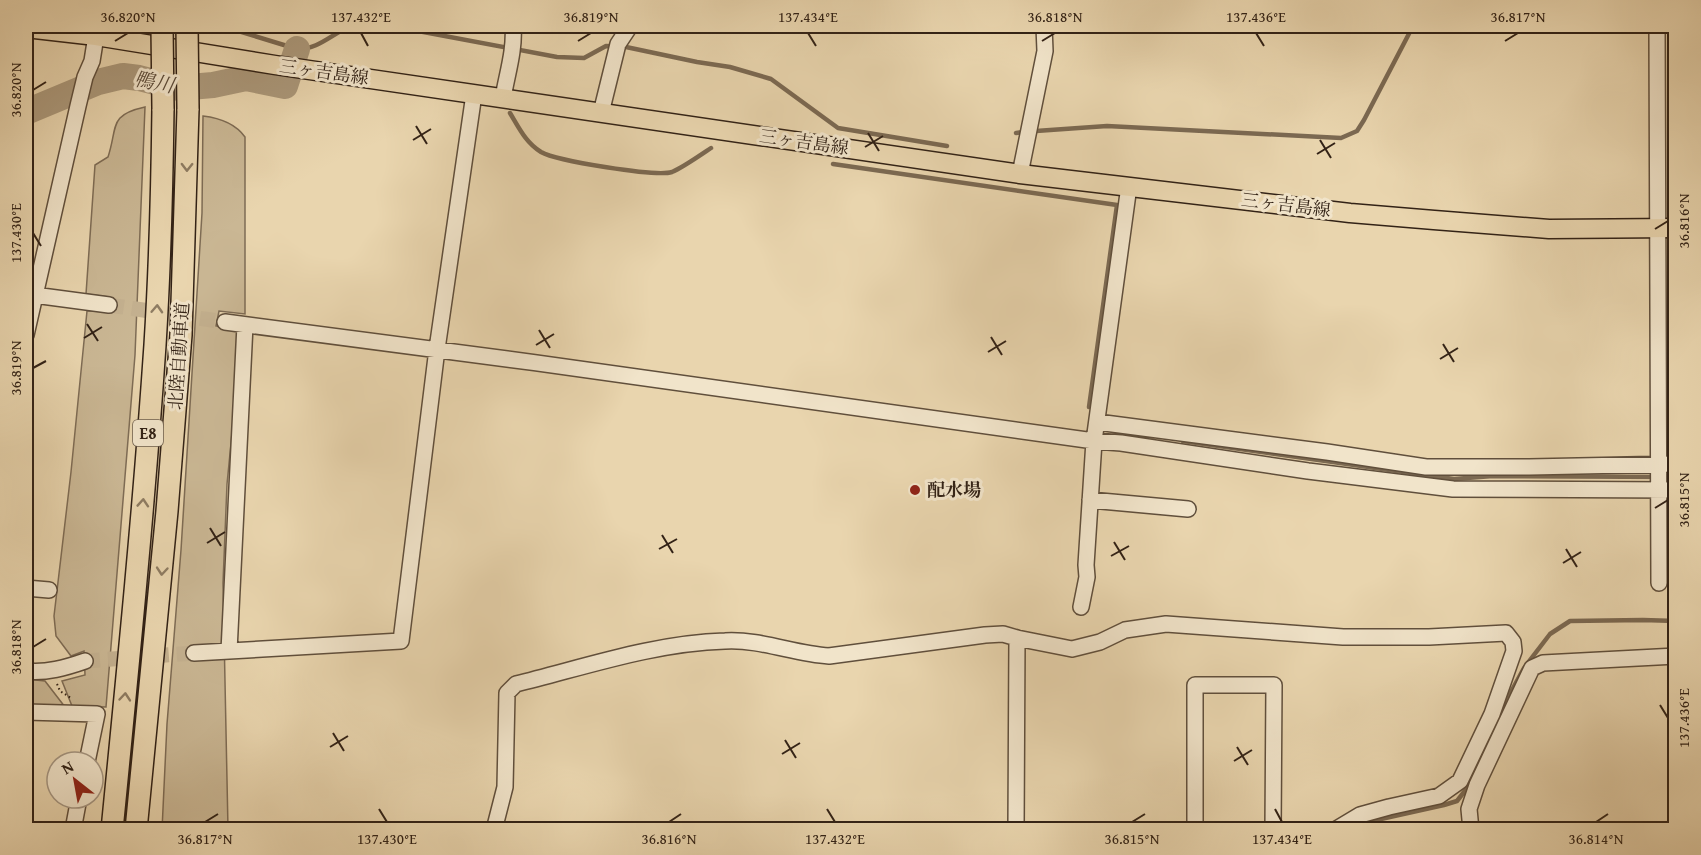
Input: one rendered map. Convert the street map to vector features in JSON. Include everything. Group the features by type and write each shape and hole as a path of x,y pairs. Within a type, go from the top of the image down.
{"highway":[{"name":"北陸自動車道","path":"110,830 142,511 155,343 161,209 162,26"},
{"name":"北陸自動車道","path":"136,830 167,511 181,336 188,108 187,26"},
{"path":"147,830 153,664"}],"main road":[{"name":"三ヶ吉島線","path":"26,28 77,30 96,36 275,65 1020,174 1350,213 1549,229 1667,229"}],"street":[{"path":"502,98 511,57 513,26"},
{"path":"601,113 618,44 630,26"},
{"path":"1020,174 1045,51 1044,26"},
{"path":"1657,26 1667,229 1659,466 1659,583"},
{"path":"26,335 80,96 92,61 96,36"},
{"path":"194,653 401,641 437,349 474,94"},
{"path":"1081,607 1087,577 1096,422 1129,186"},
{"path":"34,295 109,306"},
{"path":"225,322 437,349 1308,471 1453,489 1676,490"},
{"path":"229,651 245,325"},
{"path":"1096,422 1426,467 1676,464"},
{"path":"1090,500 1188,509"},
{"path":"26,588 49,590"},
{"path":"494,830 505,787 507,693 516,684 652,649 726,640 763,643 809,655 829,656 1003,634 1072,649 1100,642 1125,630 1166,624 1343,637 1429,637 1506,633 1513,642 1514,651 1492,714 1460,781 1439,796 1360,815 1335,830"},
{"path":"1016,830 1017,638"},
{"path":"1472,830 1469,809 1477,785 1532,668 1543,663 1676,656"},
{"path":"26,671 50,671 85,661"},
{"path":"1195,830 1195,685 1274,685 1273,830"},
{"path":"26,712 97,714 90,750"},
{"path":"1460,781 1477,785"},
{"path":"73,830 77,810"}],"path":[{"path":"50,671 60,691 97,714"}],"shaded area":[{"path":"145,107 135,355 106,707 72,706 62,681 85,675 84,651 71,656 56,636 54,616 87,311 105,311 108,297 86,294 95,165 108,157 114,130 120,118 133,110"},
{"path":"203,116 227,122 245,137 245,314 219,311 216,326 242,331 227,484 223,583 228,829 162,830 167,724 181,550 202,213"},
{"path":"26,679 45,681 65,707 26,705"}],"waterway":[{"path":"222,26 297,49 312,47 351,26"},
{"path":"371,26 402,28 557,57 584,58 606,46 626,47 730,67 771,79 838,128 947,146"},
{"path":"1036,131 1107,126 1341,138 1357,131 1413,26"},
{"name":"鴨川","path":"26,112 98,82 123,76 178,88 213,85 246,78 285,86 297,49"},
{"path":"510,113 527,140 541,152 585,164 647,172 672,172 711,148"},
{"path":"1016,133 1023,132"},
{"path":"833,164 1117,205 1089,407"},
{"path":"1183,441 1454,479 1493,476 1676,477"},
{"path":"1489,743 1506,701 1524,668 1550,634 1570,621 1676,621"},
{"path":"1360,830 1372,821 1457,801 1471,783"}],"tunnel":[{"path":"109,305 225,322"},
{"path":"85,661 194,653"}],"place":[{"name":"配水場","path":"915,490"}]}
